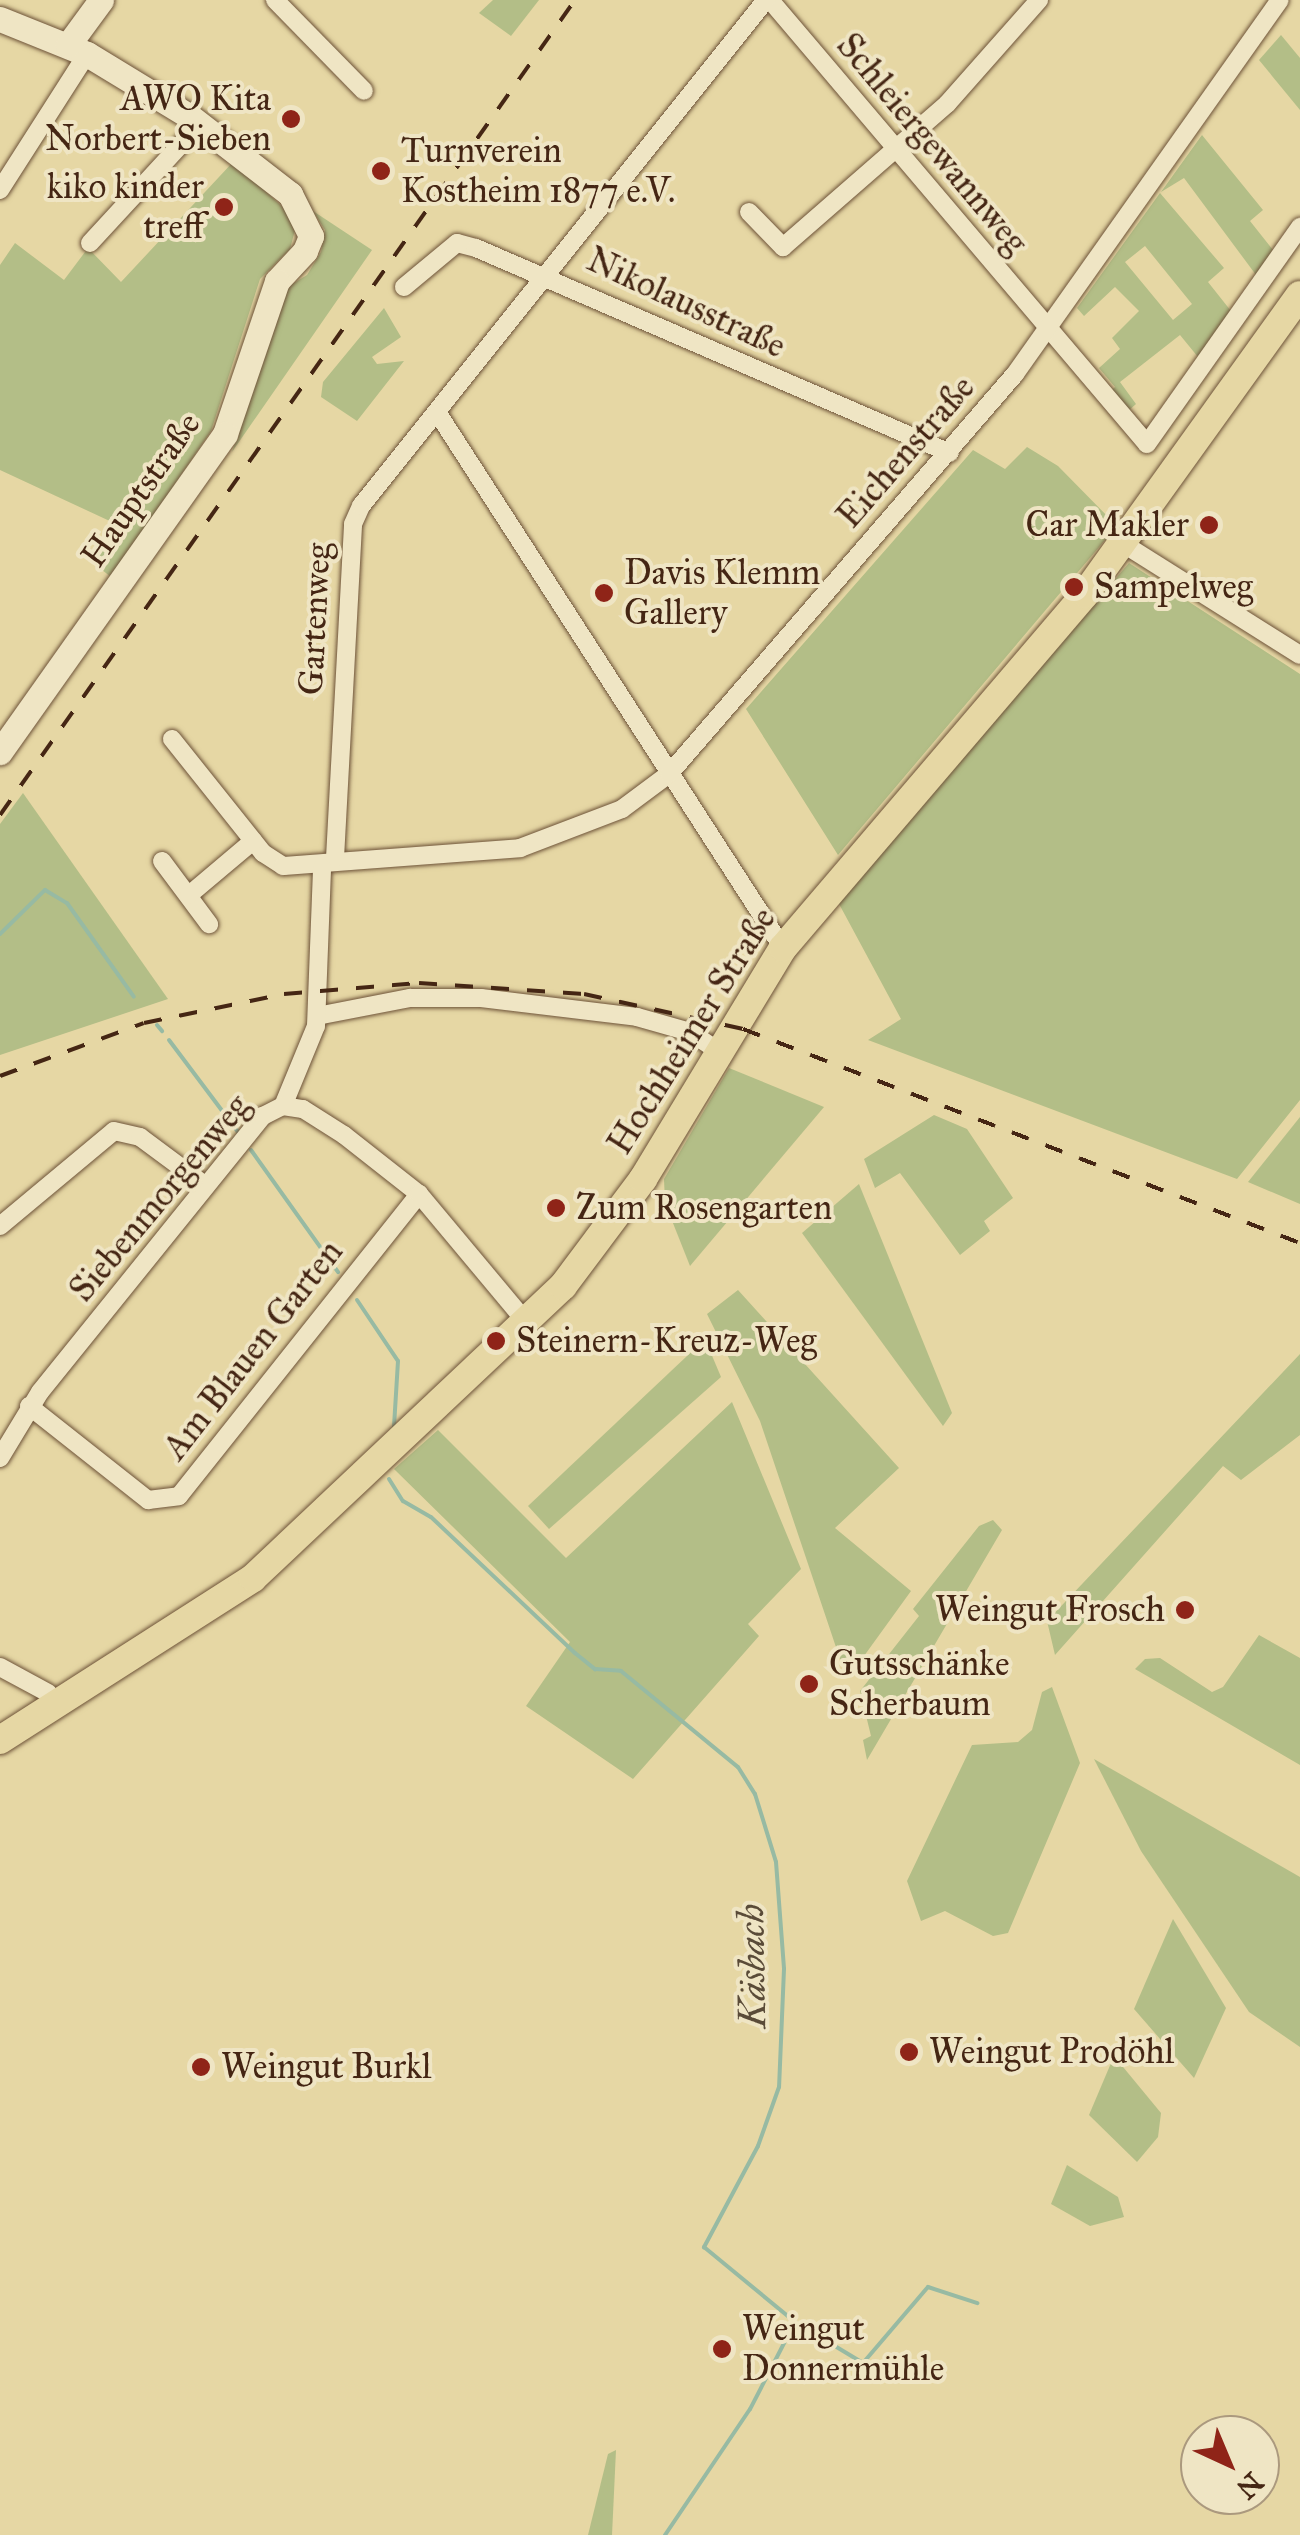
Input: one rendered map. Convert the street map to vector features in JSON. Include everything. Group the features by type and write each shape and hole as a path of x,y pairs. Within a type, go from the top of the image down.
{"main road":[{"name":"Hochheimer Straße","path":"0,1740 253,1578 527,1323 622,1211 783,948 1122,543 1300,296"}],"street":[{"path":"0,190 102,0"},
{"path":"274,0 364,91"},
{"name":"Schleiergewannweg","path":"768,0 1048,326"},
{"name":"Gartenweg","path":"283,1106 316,1016 317,880 328,863 353,524 542,273 768,0"},
{"path":"749,212 782,247 897,149 988,62 1039,0"},
{"name":"Eichenstraße","path":"172,739 253,841 282,866 542,843 597,823 668,774 950,452 1048,326 1280,0"},
{"name":"Hauptstraße","path":"0,20 78,50 200,124 290,194 308,220 310,244 277,280 225,434 0,752"},
{"path":"90,243 200,124"},
{"path":"1048,326 1147,444 1300,227"},
{"name":"Nikolausstraße","path":"404,287 457,243 542,273 760,374 950,452"},
{"path":"437,412 783,948"},
{"path":"1122,543 1300,655"},
{"path":"189,896 253,841"},
{"path":"162,861 209,924"},
{"path":"316,1016 410,998 481,998 637,1017 690,1032 720,1052"},
{"name":"Siebenmorgenweg","path":"0,1458 29,1406 263,1116 283,1106 303,1110 344,1134 418,1194 527,1323"},
{"path":"0,1226 114,1131 140,1137 206,1186"},
{"name":"Am Blauen Garten","path":"29,1406 148,1500 178,1496 418,1194"},
{"path":"0,1667 48,1693"}],"green space":[{"path":"493,0 539,0 511,36 479,13"},
{"path":"1281,35 1300,58 1300,110 1259,60"},
{"path":"1202,135 1263,210 1250,221 1277,255 1259,279 1184,178 1161,192"},
{"path":"233,162 287,211 295,230 290,249 260,279 211,431 111,577 87,558 114,523 0,470 0,265 15,243 64,280 88,248 121,282"},
{"path":"1160,193 1224,268 1208,282 1231,311 1198,357 1180,335 1120,382 1136,404 1126,413 1107,394 1115,387 1099,368 1120,349 1112,338 1139,311 1115,287 1084,316 1077,308","holes":["1145,246 1192,304 1173,320 1125,262"]},
{"path":"313,211 372,250 232,452 289,286 307,275 321,252 325,230"},
{"path":"384,308 401,337 372,357 377,364 404,361 357,421 321,397 323,382"},
{"path":"1027,447 1058,466 1117,526 838,855 746,709 973,450 1005,469"},
{"path":"1129,563 1300,674 1300,1100 1237,1179 868,1040 901,1019 838,902"},
{"path":"23,793 168,999 0,1055 0,824"},
{"path":"729,1068 824,1107 690,1266 665,1203 664,1179"},
{"path":"934,1115 967,1129 1013,1198 984,1221 990,1231 960,1255 900,1173 875,1188 864,1159"},
{"path":"1300,1117 1300,1204 1248,1182"},
{"path":"859,1184 952,1413 943,1426 802,1233"},
{"path":"738,1290 899,1468 835,1528 911,1591 851,1674 844,1671 760,1421 707,1314"},
{"path":"705,1339 721,1377 549,1529 528,1506"},
{"path":"1300,1354 1300,1435 1241,1480 1223,1466 1055,1655 1047,1621"},
{"path":"732,1402 801,1569 748,1624 759,1636 633,1779 526,1706 570,1642 394,1469 438,1430 566,1558"},
{"path":"993,1520 1002,1530 867,1760 863,1740 871,1736 860,1691 919,1616 913,1609 979,1526"},
{"path":"1259,1635 1300,1658 1300,1765 1135,1669 1145,1659 1160,1658 1212,1692 1223,1687"},
{"path":"1052,1687 1080,1763 1008,1933 993,1936 945,1911 921,1921 907,1881 972,1745 1018,1742 1032,1730 1042,1692"},
{"path":"1094,1759 1300,1877 1300,2047 1249,2012 1141,1851"},
{"path":"1173,1919 1226,2008 1194,2078 1134,2009"},
{"path":"1114,2056 1161,2113 1158,2137 1137,2162 1089,2115"},
{"path":"1067,2165 1118,2197 1124,2217 1090,2226 1051,2204"},
{"path":"616,2450 612,2535 588,2535 608,2454"}],"waterway":[{"name":"Käsbach","path":"0,934 45,890 67,903 134,997"},
{"name":"Käsbach","path":"157,1025 162,1031"},
{"name":"Käsbach","path":"169,1040 238,1132"},
{"name":"Käsbach","path":"251,1150 338,1272"},
{"name":"Käsbach","path":"357,1300 398,1361 394,1427"},
{"name":"Käsbach","path":"389,1479 403,1501 431,1517 575,1653 595,1669 621,1671 738,1767 755,1794 776,1862 784,1969 779,2087 758,2146 704,2247 795,2322 750,2409 665,2535"},
{"path":"795,2322 863,2363 928,2287 977,2303"}],"railway":[{"path":"0,815 575,0"},
{"path":"0,1076 144,1023 284,994 419,983 584,994 743,1029 1300,1243"}],"place":[{"name":"AWO Kita Norbert-Sieben","path":"291,119"},
{"name":"Turnverein Kostheim 1877 e.V.","path":"381,171"},
{"name":"kiko kinder treff","path":"224,207"},
{"name":"Car Makler","path":"1209,525"},
{"name":"Sampelweg","path":"1074,587"},
{"name":"Davis Klemm Gallery","path":"604,593"},
{"name":"Zum Rosengarten","path":"556,1208"},
{"name":"Steinern-Kreuz-Weg","path":"496,1341"},
{"name":"Weingut Frosch","path":"1185,1610"},
{"name":"Gutsschänke Scherbaum","path":"809,1684"},
{"name":"Weingut Prodöhl","path":"909,2052"},
{"name":"Weingut Burkl","path":"201,2067"},
{"name":"Weingut Donnermühle","path":"722,2349"}]}
